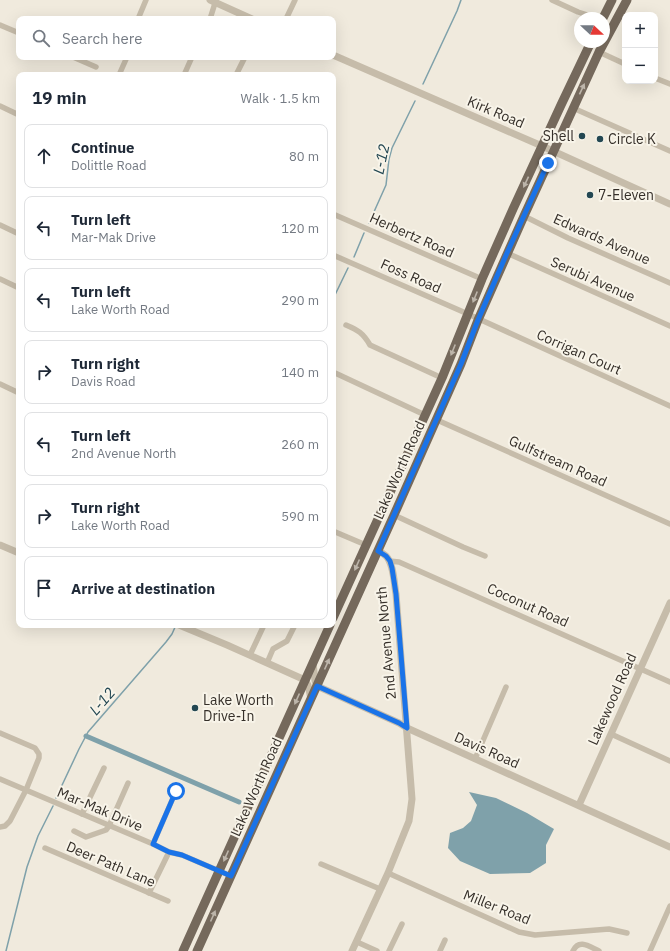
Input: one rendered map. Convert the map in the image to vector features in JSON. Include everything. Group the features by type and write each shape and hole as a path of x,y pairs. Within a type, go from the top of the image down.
{"main road":[{"path":"606,12 612,0"},
{"name":"Lake Worth Road","path":"197,951 437,420 507,253 599,52 627,0"},
{"name":"Lake Worth Road","path":"336,611 442,378 482,279 588,48"},
{"path":"437,420 434,413 444,386 442,378"},
{"path":"421,455 418,453 418,449 428,426 428,420 425,415"},
{"path":"378,551 374,543 381,523 381,512"},
{"path":"362,587 363,572 371,553 370,548 366,545"},
{"name":"Lake Worth Road","path":"183,951 329,628"}],"street":[{"path":"139,16 146,0"},
{"path":"287,16 295,0"},
{"path":"552,0 578,12"},
{"path":"211,16 214,1 246,16"},
{"path":"0,25 16,32"},
{"path":"599,52 622,63"},
{"name":"Kirk Road","path":"336,56 542,146 670,204"},
{"path":"81,60 96,67"},
{"path":"120,72 126,60"},
{"path":"185,72 191,60"},
{"path":"237,72 243,60"},
{"path":"658,79 670,84"},
{"path":"0,106 16,114"},
{"path":"573,108 670,151"},
{"name":"Herbertz Road","path":"336,215 482,279"},
{"name":"Edwards Avenue","path":"524,216 568,238 670,283"},
{"path":"0,225 16,231"},
{"name":"Serubi Avenue","path":"507,253 670,326"},
{"name":"Foss Road","path":"336,256 468,314 478,320"},
{"path":"0,279 16,287"},
{"name":"Corrigan Court","path":"478,320 670,406"},
{"path":"346,325 359,331 366,338 370,346 442,378"},
{"path":"336,373 425,415"},
{"path":"0,384 16,392"},
{"name":"Gulfstream Road","path":"437,420 670,524"},
{"path":"394,515 485,556"},
{"path":"336,532 366,545"},
{"path":"0,545 16,552"},
{"name":"Coconut Road","path":"378,551 386,556 390,561 399,562 670,682"},
{"name":"2nd Avenue North","path":"352,951 388,873 409,821 411,811 412,799 396,594 390,561"},
{"name":"Lakewood Road","path":"579,805 670,603"},
{"path":"187,628 305,680 308,685 311,700"},
{"path":"250,655 263,628"},
{"path":"267,663 273,649 288,641 294,628"},
{"path":"313,662 317,686"},
{"name":"Davis Road","path":"317,686 670,847"},
{"path":"475,759 506,687"},
{"path":"0,733 35,748 39,758 26,790 8,824 0,827"},
{"path":"611,734 670,761"},
{"path":"82,814 104,768"},
{"name":"Mar-Mak Drive","path":"0,779 169,852 182,855 231,876"},
{"path":"74,831 86,837 106,830 128,783"},
{"path":"153,844 176,791"},
{"name":"Deer Path Lane","path":"45,848 168,901"},
{"path":"149,893 169,852"},
{"path":"321,864 380,889"},
{"name":"Miller Road","path":"388,873 519,932 535,935 609,929 627,933"},
{"path":"650,951 670,906"},
{"path":"390,951 402,924"},
{"path":"440,951 445,940"},
{"path":"357,942 377,951"},
{"path":"573,951 578,944 582,944 599,951"}],"water":[{"path":"469,792 496,798 527,813 554,829 546,845 546,863 530,873 490,874 460,861 448,848 450,833 463,828 471,821 477,805"}],"waterway":[{"name":"L-12","path":"423,84 461,0"},
{"name":"L-12","path":"369,223 386,185 389,159 392,148 415,101"},
{"name":"L-12","path":"354,257 364,233"},
{"name":"L-12","path":"336,293 348,268"},
{"name":"L-12","path":"56,798 88,732 166,642 175,628"},
{"path":"86,736 239,802"},
{"name":"L-12","path":"6,951 27,867 38,836 53,806"}],"place":[{"name":"Shell","path":"582,136"},
{"name":"Circle K","path":"600,139"},
{"name":"7-Eleven","path":"590,195"},
{"name":"Lake Worth Drive-In","path":"195,708"}],"route":[{"path":"176,791 153,844 169,852 182,855 231,876 317,686 407,728 396,594 392,568 390,561 386,556 378,551 461,364 507,253 548,163"}]}
